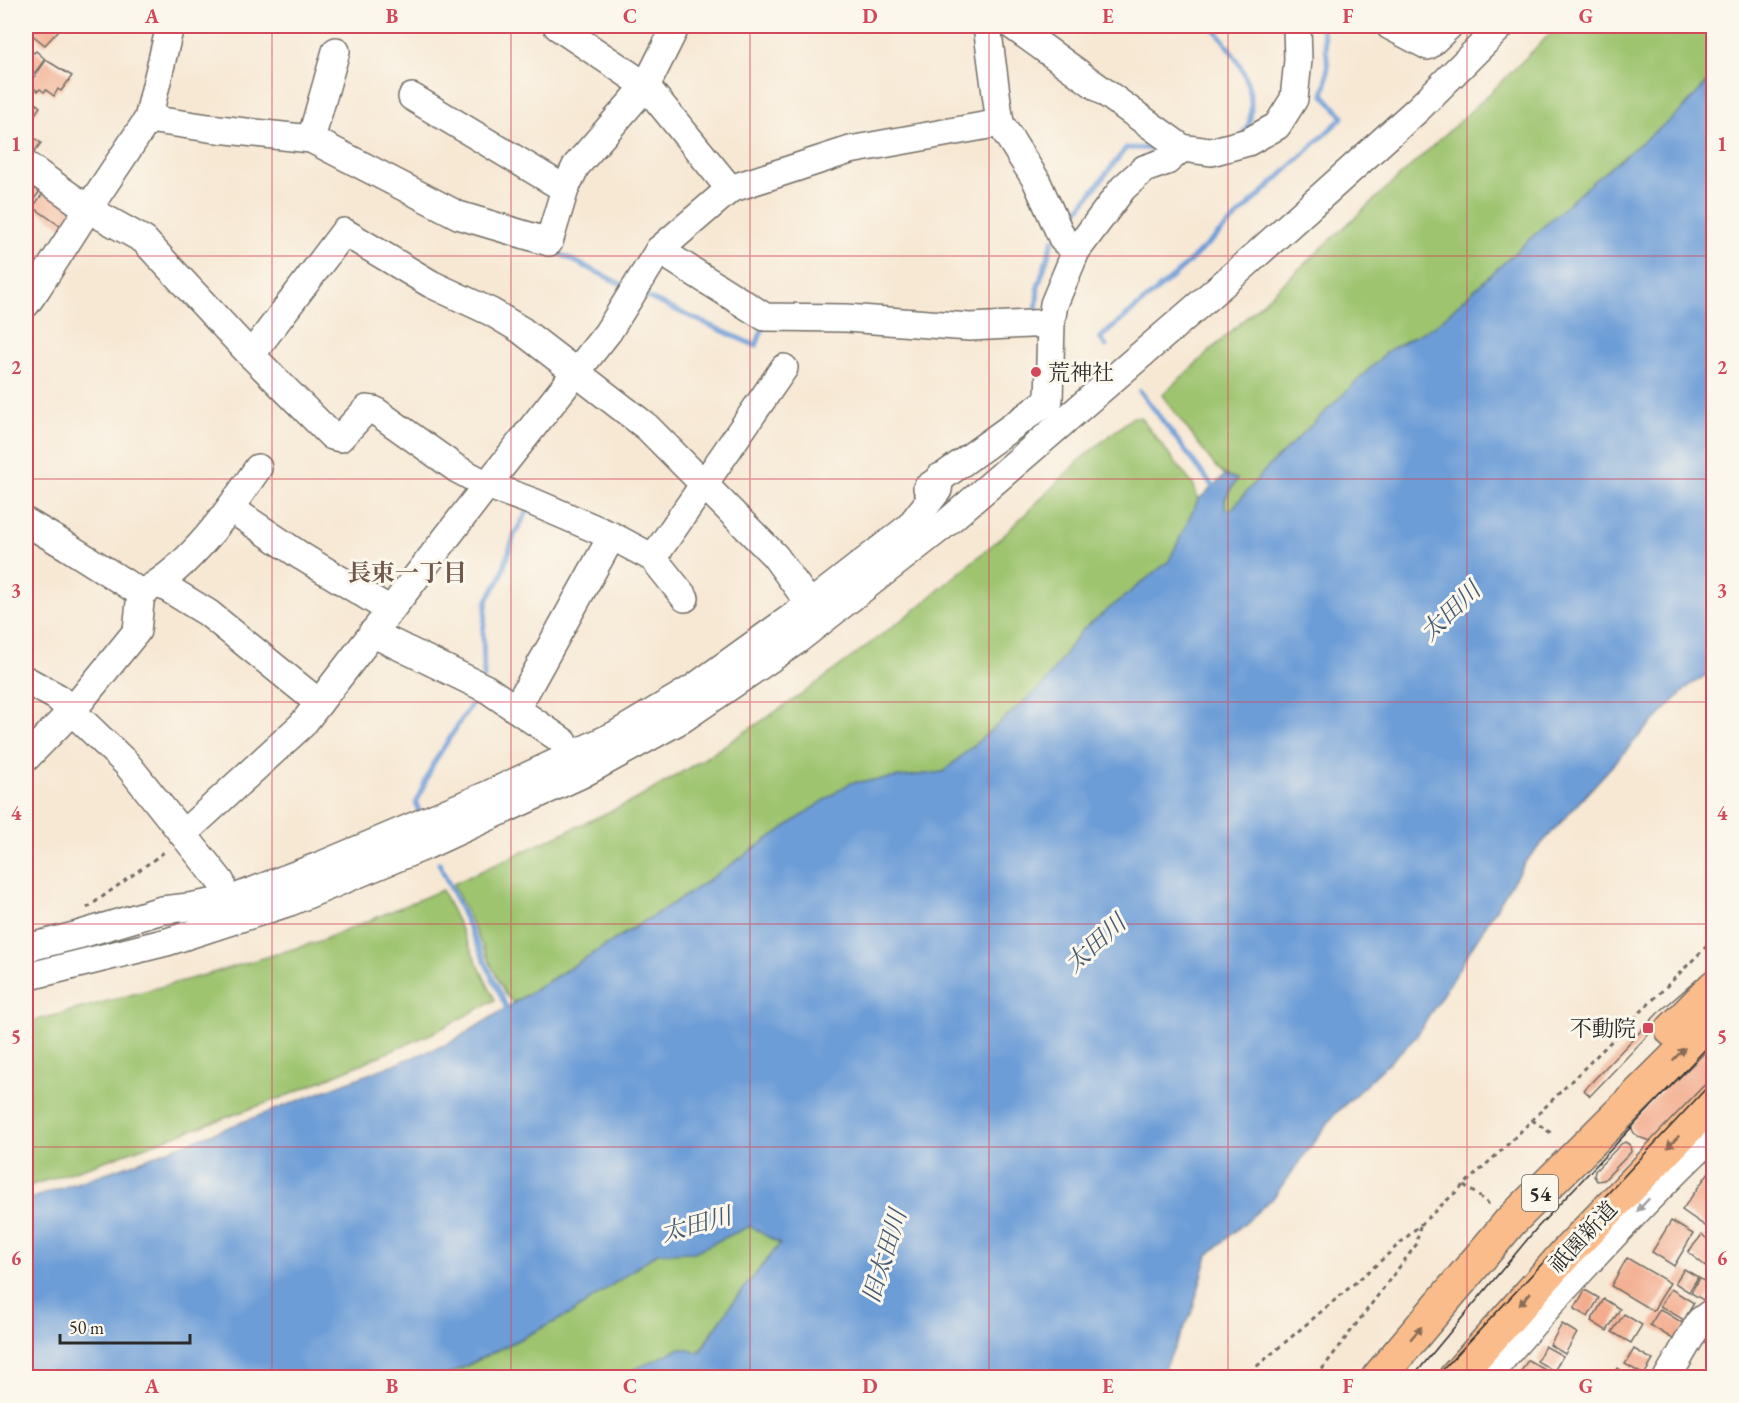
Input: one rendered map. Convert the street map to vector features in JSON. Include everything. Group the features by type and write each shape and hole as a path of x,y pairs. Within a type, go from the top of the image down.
{"highway":[{"name":"54","path":"1378,1377 1526,1181 1713,987"},
{"name":"54","path":"1500,1213 1713,1018"},
{"name":"祇園新道","path":"1455,1377 1567,1252 1611,1223 1713,1100"}],"street":[{"path":"26,304 148,119 170,26"},
{"path":"557,26 646,87 730,189"},
{"path":"148,119 311,139 458,215 549,242 565,189 576,166 646,87 676,26"},
{"path":"987,26 1000,123 1036,180 1064,240 1076,251"},
{"path":"1013,26 1182,148 1211,152 1248,142 1277,126 1294,99 1298,60 1298,26"},
{"path":"1390,26 1428,46 1449,26"},
{"path":"26,977 166,942 290,902 423,847 582,774 682,719 796,641 944,525 1244,266 1418,109 1501,26"},
{"path":"311,139 336,51"},
{"path":"412,97 565,189"},
{"path":"184,835 302,725 608,332 659,250 730,189 850,150 1000,123"},
{"path":"994,482 1002,463 1049,400 1051,323 1054,304 1076,251 1123,188 1144,169 1167,161 1182,148"},
{"path":"26,165 88,209 144,240 251,355 332,436 340,438 367,410 374,410 457,468 487,485 612,536 653,558 685,598"},
{"path":"251,355 344,232 431,284 491,312 521,330 647,427 775,556 801,592"},
{"path":"659,250 765,317 846,318 970,327 1051,323"},
{"path":"653,558 784,368"},
{"path":"631,708 801,592 940,477 1049,400"},
{"path":"26,758 72,711 137,631 150,588 190,555 230,508 258,468"},
{"path":"26,948 162,910 189,908 232,899 324,864 485,796 615,735 695,687 909,527 938,490 940,477"},
{"path":"230,508 301,556 390,610"},
{"path":"26,522 68,547 150,588 208,613 319,703"},
{"path":"516,709 612,536"},
{"path":"372,633 487,689 564,742"},
{"path":"26,680 57,697 127,764 221,882"},
{"path":"26,967 193,897 221,882 263,875 276,882"},
{"path":"26,936 65,926"},
{"path":"1486,1377 1611,1223 1667,1179 1713,1134"},
{"path":"1667,1377 1700,1321 1713,1311"}],"path":[{"path":"86,908 184,835"},
{"path":"1244,1377 1375,1266 1464,1185 1713,939"},
{"path":"1532,1120 1554,1135"},
{"path":"1464,1185 1500,1213"},
{"path":"1319,1377 1323,1368 1416,1245 1421,1224"}],"green space":[{"path":"1558,26 1713,26 1713,76 1681,111 1592,182 1436,325 1389,350 1266,469 1232,509 1225,509 1225,499 1237,479 1225,475 1215,466 1162,395 1488,95"},
{"path":"1133,417 1140,417 1194,486 1198,500 1169,561 1081,631 1044,684 943,772 850,783 688,894 513,1003 505,994 453,884 639,798 710,755 801,695 916,609 1004,535 1083,457"},
{"path":"442,890 495,1000 431,1034 286,1096 26,1187 26,1023 212,973 320,941"},
{"path":"750,1226 781,1243 733,1302 698,1353 681,1348 618,1377 443,1378 572,1313 658,1253 694,1252"}],"water":[{"path":"1713,76 1713,671 1690,685 1641,734 1525,862 1416,1037 1334,1115 1273,1198 1208,1255 1192,1312 1160,1377 618,1377 681,1348 699,1353 733,1302 780,1244 750,1226 694,1252 657,1253 572,1313 443,1377 26,1377 26,1200 129,1165 450,1043 688,894 850,783 943,772 1044,684 1081,631 1169,561 1198,500 1225,475 1237,479 1225,499 1225,509 1232,509 1266,469 1389,350 1436,325 1592,182 1681,111"}],"building":[{"path":"26,26 60,26 45,45 26,30"},
{"path":"28,48 34,53 36,51 45,59 31,78 26,75"},
{"path":"46,60 72,76 61,91 58,89 54,96 46,90 38,91 29,85"},
{"path":"29,98 40,107 26,127 26,102"},
{"path":"26,132 41,143 34,152 31,150 26,158"},
{"path":"26,176 45,184 30,205 26,202"},
{"path":"46,189 79,212 66,230 33,207"},
{"path":"1714,965 1714,977 1663,1019 1590,1096 1584,1090 1658,1013"},
{"path":"1714,1033 1714,1075 1651,1141 1634,1133 1630,1125"},
{"path":"1625,1142 1630,1145 1631,1152 1604,1180 1597,1181 1594,1176 1595,1171"},
{"path":"1714,1165 1714,1232 1682,1210"},
{"path":"1671,1221 1693,1234 1674,1266 1652,1252"},
{"path":"1702,1235 1714,1244 1714,1273 1688,1252"},
{"path":"1627,1258 1670,1283 1653,1311 1611,1286"},
{"path":"1684,1269 1698,1277 1689,1292 1675,1283"},
{"path":"1699,1278 1713,1287 1705,1301 1691,1293"},
{"path":"1671,1289 1694,1303 1684,1320 1660,1306"},
{"path":"1585,1290 1599,1298 1588,1317 1574,1309"},
{"path":"1604,1299 1620,1309 1607,1331 1591,1321"},
{"path":"1660,1309 1686,1325 1676,1341 1650,1325"},
{"path":"1624,1314 1642,1325 1631,1343 1612,1332"},
{"path":"1562,1324 1577,1333 1565,1354 1550,1345"},
{"path":"1545,1346 1563,1356 1554,1371 1537,1361"},
{"path":"1634,1349 1653,1360 1644,1375 1625,1364"},
{"path":"1528,1360 1552,1374 1550,1378 1521,1378 1518,1376"},
{"path":"1617,1368 1632,1378 1611,1378"}],"waterway":[{"path":"1212,26 1238,61 1249,87 1251,115 1247,130 1244,131"},
{"path":"1106,346 1100,338 1174,276 1343,117 1323,94 1327,77 1327,60 1321,26"},
{"path":"1065,227 1126,148 1165,149"},
{"path":"1036,316 1038,287 1053,240"},
{"path":"552,250 627,287"},
{"path":"640,294 756,346 764,325"},
{"path":"1140,391 1213,487"},
{"path":"484,678 483,632 487,600 500,579 515,533 529,509"},
{"path":"419,812 416,803 433,764 478,694"},
{"path":"439,863 508,1011"}],"tram line":[{"path":"1412,1378 1536,1229 1714,1040"},
{"path":"1435,1378 1714,1080"}],"place":[{"name":"荒神社","path":"1036,372"},
{"name":"不動院","path":"1648,1028"}],"district":[{"name":"長束一丁目","path":"407,572"}],"water label":[{"name":"太田川","path":"1450,611"},
{"name":"太田川","path":"1095,943"},
{"name":"太田川","path":"696,1224"},
{"name":"旧太田川","path":"884,1256"}]}
